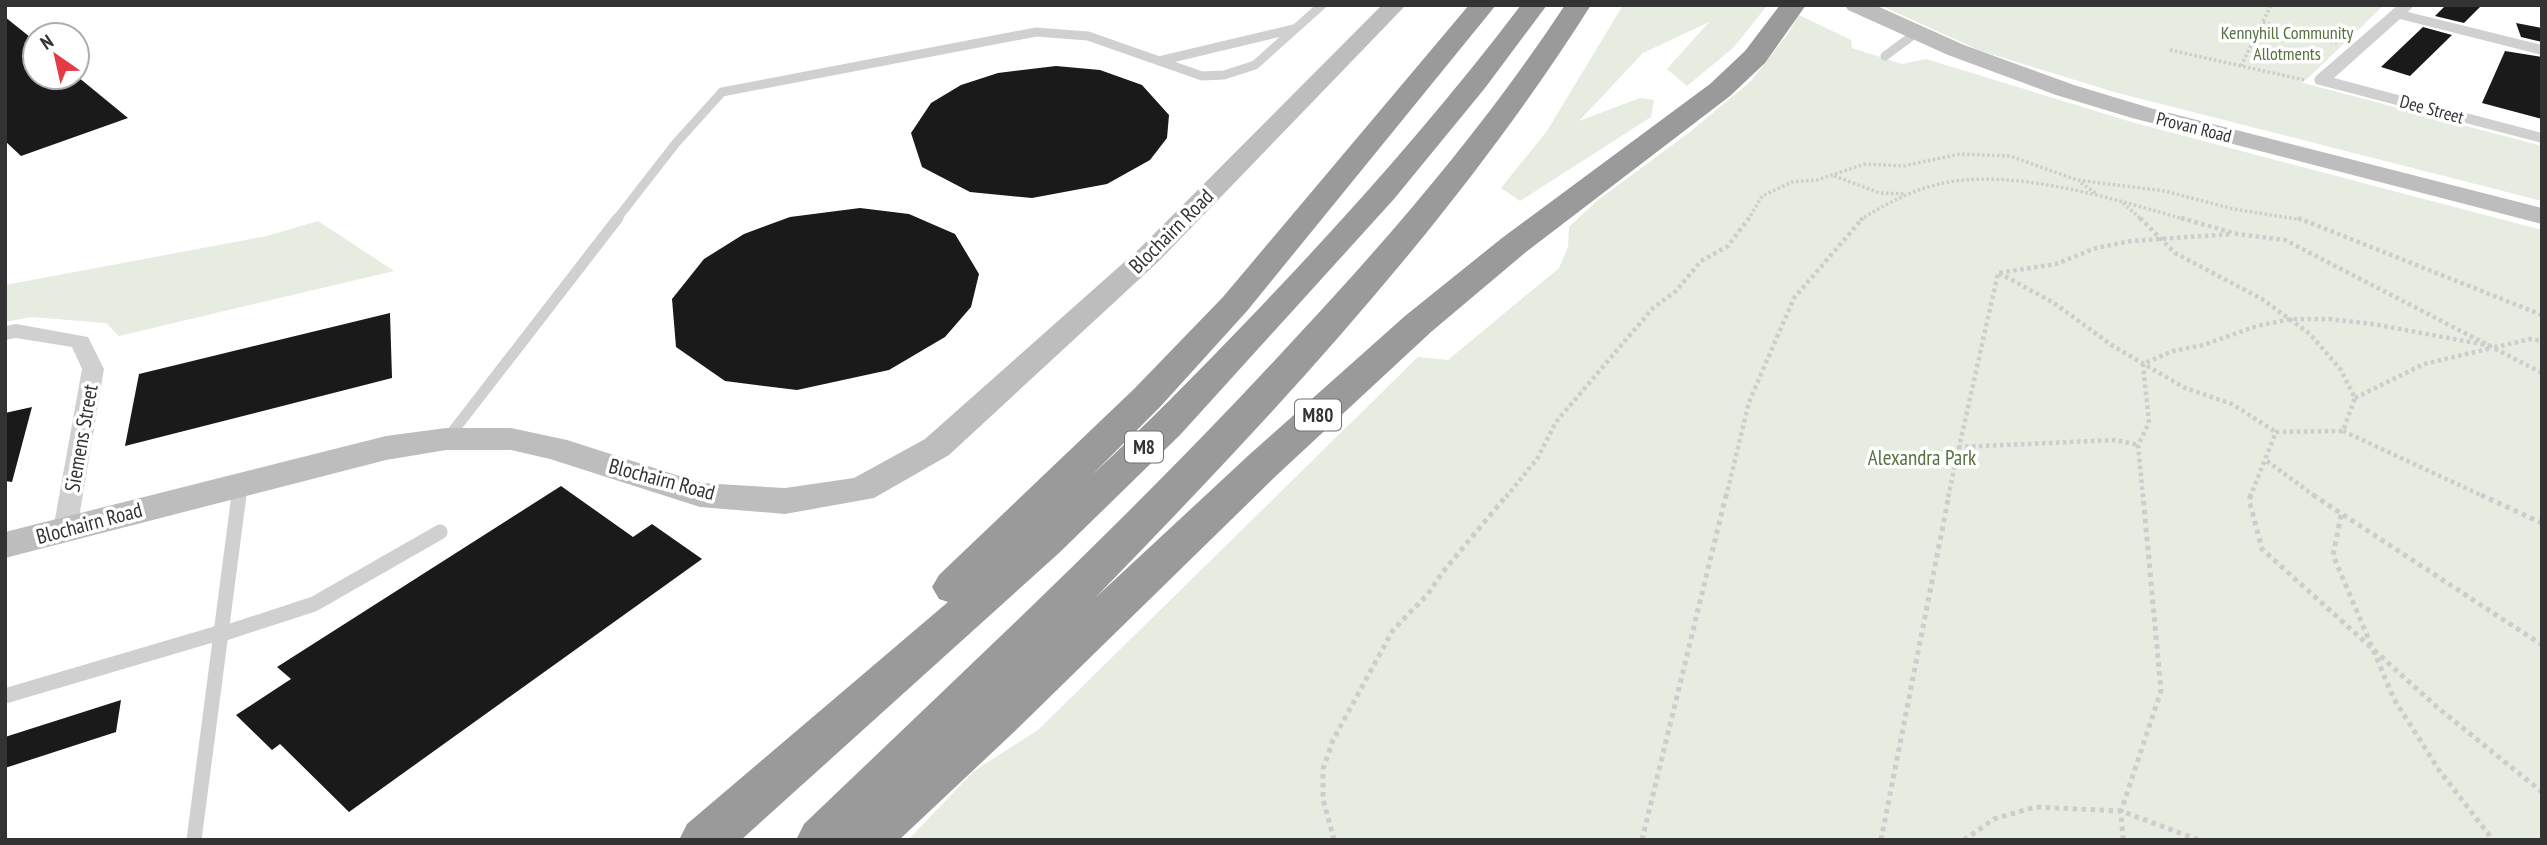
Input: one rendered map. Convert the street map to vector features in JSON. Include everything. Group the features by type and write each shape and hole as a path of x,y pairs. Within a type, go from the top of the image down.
{"highway":[{"path":"695,840 1147,398 1236,304 1483,5"},
{"name":"M8","path":"705,840 1093,498 1186,405 1309,275 1412,160 1474,86 1534,5"},
{"name":"M8","path":"822,840 1153,514 1290,368 1448,184 1551,50 1578,5"},
{"name":"M80","path":"863,840 998,717 1341,393 1514,245 1720,90 1755,57 1792,9"}],"street":[{"name":"Blochairn Road","path":"5,545 386,448 446,439 511,439 555,448 700,495 785,501 862,489 937,447 1149,255 1395,5"},
{"name":"Provan Road","path":"1856,5 2014,73 2141,113 2542,216"},
{"path":"2322,80 2403,10 2542,50"},
{"name":"Dee Street","path":"2322,80 2542,138"},
{"name":"Siemens Street","path":"5,332 16,331 80,342 93,369 65,530"}],"lane":[{"path":"446,439 676,143 722,92 1036,32 1088,36 1202,76 1224,75 1255,65 1322,5"},
{"path":"1158,61 1296,29"},
{"path":"1885,56 1916,33"},
{"path":"194,840 240,484"},
{"path":"5,696 314,604 440,532"}],"path":[{"path":"2241,66 2271,5"},
{"path":"2263,22 2358,48"},
{"path":"2170,50 2306,80 2322,80"},
{"path":"1334,840 1323,799 1323,769 1333,740 1393,630 1428,594 1442,573 1537,459 1568,406 1587,388 1653,308 1676,290 1701,261 1728,246 1738,236 1762,196 1792,182 1808,182 1865,164 1903,166 1930,158 1973,153 2021,158 2077,180 2165,191 2233,209 2298,218 2542,315"},
{"path":"1833,175 1880,193 1908,194"},
{"path":"1643,840 1749,402 1794,298 1861,219 1908,194 1943,183 1994,180 2028,182 2120,201 2237,234 2285,240 2497,347 2542,373"},
{"path":"2077,180 2099,196"},
{"path":"2120,201 2162,236 2175,253 2262,299 2310,334 2341,370 2356,398"},
{"path":"1998,272 2056,264 2096,248 2162,236 2237,234"},
{"path":"1998,272 2054,303 2113,346 2185,388 2232,404 2276,432 2343,431 2542,523"},
{"path":"1881,840 1958,447 1998,272"},
{"path":"2143,363 2173,351 2203,345 2257,326 2291,319 2329,319 2373,324 2497,347"},
{"path":"2343,431 2356,398 2424,364 2530,339 2542,341"},
{"path":"2123,840 2121,811 2161,691 2138,445 2149,423 2143,363"},
{"path":"2276,432 2267,461 2249,500 2262,549 2438,708 2542,792"},
{"path":"1958,447 2115,440 2138,445"},
{"path":"2267,461 2341,515 2542,645"},
{"path":"2341,515 2333,555 2370,646 2400,709 2439,770 2493,840"},
{"path":"1964,840 1994,819 2035,807 2121,811 2199,840"}],"green space":[{"path":"1623,5 1766,7 1733,48 1687,86 1667,69 1709,22 1643,53 1579,121 1640,98 1654,100 1651,117 1520,201 1501,188 1547,131"},
{"name":"Kennyhill Community Allotments","path":"1880,5 2384,5 2306,80 2300,82 2542,146 2542,201 2114,92 1981,51"},
{"name":"Alexandra Park","path":"1799,15 1851,40 1852,48 1902,64 1926,59 2135,123 2542,230 2542,840 908,840 974,771 1038,730 1418,357 1448,360 1559,268 1568,247 1569,227 1598,200 1690,132 1751,81"},
{"path":"318,221 394,271 119,336 106,323 31,317 5,322 5,285 267,236"}],"building":[{"path":"2446,5 2482,5 2464,23 2435,16"},
{"path":"5,17 21,30 21,91 91,91 91,88 128,118 21,156 5,141"},
{"path":"2516,23 2542,28 2542,42 2521,37"},
{"path":"2423,27 2452,35 2410,76 2381,67"},
{"path":"2505,51 2542,57 2542,119 2482,103"},
{"path":"1056,66 1100,70 1142,85 1169,115 1167,138 1150,160 1107,184 1032,198 970,192 922,167 911,133 931,103 961,85 998,73"},
{"path":"860,208 909,214 955,234 979,274 971,307 945,337 889,370 797,390 725,381 676,347 672,299 704,259 744,234 790,217"},
{"path":"390,313 392,378 125,446 139,374"},
{"path":"32,407 12,482 5,481 5,413"},
{"path":"561,486 633,537 652,524 702,559 349,812 280,744 272,750 236,715 291,679 277,667"},
{"path":"121,700 116,732 5,768 5,737"}]}
